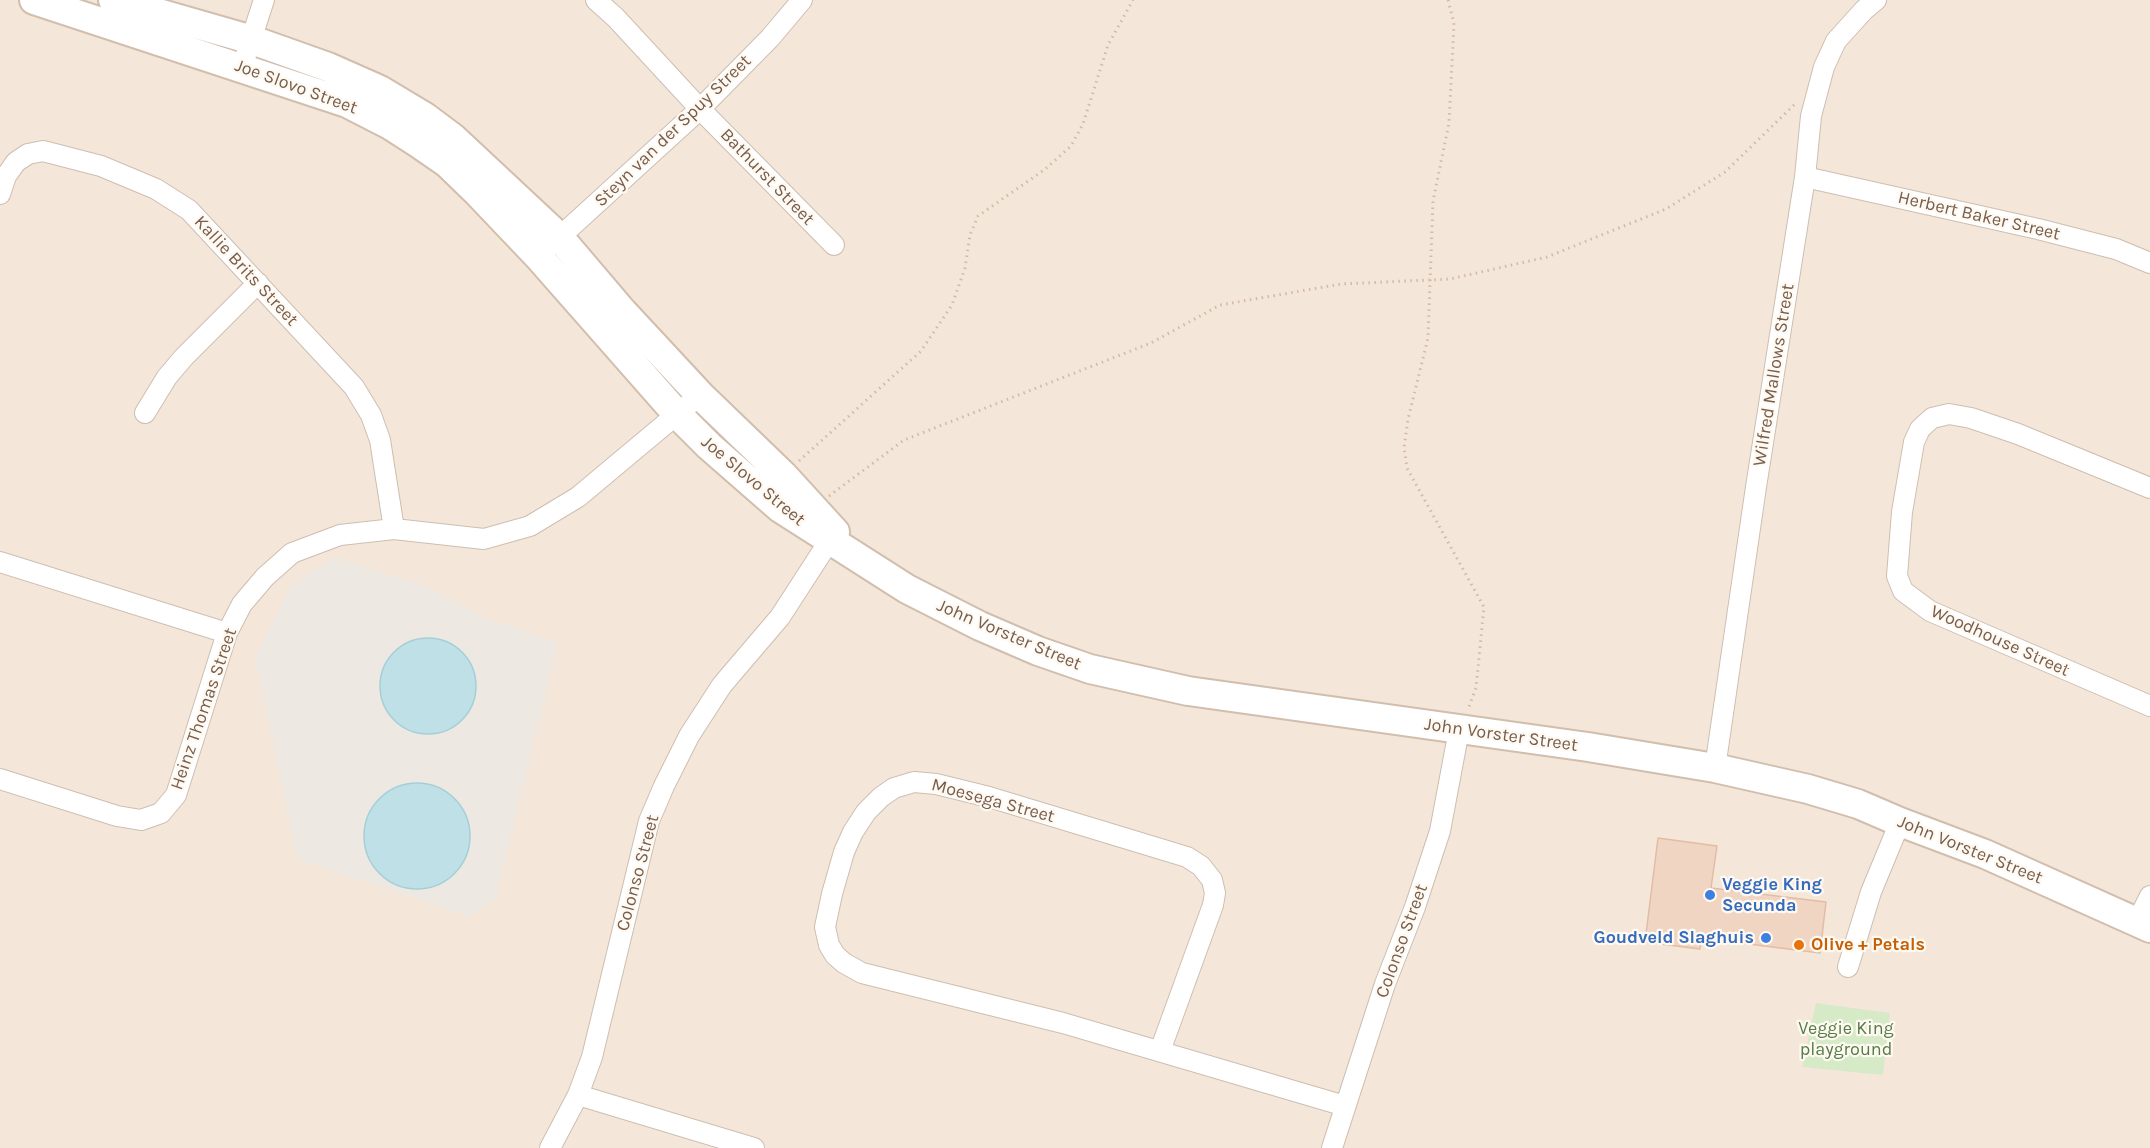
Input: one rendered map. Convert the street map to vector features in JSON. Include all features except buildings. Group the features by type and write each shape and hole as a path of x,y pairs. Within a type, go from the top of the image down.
{"street":[{"name":"Joe Slovo Street","path":"34,0 347,103 390,125 447,163 538,256 677,414 709,446 780,508 838,542"},
{"name":"Joe Slovo Street","path":"113,0 252,40 328,67 380,90 425,117 453,138 560,238 622,311 700,395 814,508 838,542"},
{"path":"242,67 264,0"},
{"name":"Bathurst Street","path":"596,0 616,18 700,109 834,245"},
{"name":"Steyn van der Spuy Street","path":"538,256 700,109 770,38 802,0"},
{"name":"Wilfred Mallows Street","path":"1715,768 1805,177 1816,91 1836,41 1876,0"},
{"name":"Kallie Brits Street","path":"0,194 6,176 16,162 28,154 43,151 101,166 156,189 189,210 354,387 371,415 380,440 394,529"},
{"name":"Herbert Baker Street","path":"1805,177 2038,229 2116,249 2150,263"},
{"path":"145,413 173,370 258,283"},
{"name":"Heinz Thomas Street","path":"0,779 117,816 141,820 161,813 176,795 227,633 242,604 265,577 292,553 340,535 394,529 484,539 530,526 578,497 700,395"},
{"name":"Woodhouse Street","path":"2150,488 2018,434 1971,418 1949,414 1932,418 1920,429 1914,442 1902,512 1897,576 1903,591 1916,603 1930,611 2150,706"},
{"name":"John Vorster Street","path":"838,542 907,589 980,626 1038,651 1090,669 1188,691 1588,747 1715,768 1808,789 1858,804 1985,854 2144,925"},
{"name":"Colonso Street","path":"550,1148 578,1095 592,1057 649,820 664,786 689,736 722,685 780,617 838,542"},
{"path":"0,562 227,633"},
{"name":"Colonso Street","path":"1332,1148 1385,984 1415,907 1440,831 1459,730"},
{"name":"Moesega Street","path":"1160,1051 1213,905 1215,892 1212,880 1201,866 1187,857 989,797 936,784 914,782 894,788 866,812 844,852 825,927 829,945 844,963 862,973 1063,1023 1345,1106"},
{"path":"1848,967 1872,892 1900,822"},
{"path":"2144,925 2150,896"},
{"path":"578,1095 754,1148"}],"path":[{"path":"783,475 921,351 952,305 965,268 970,235 978,216 1044,170 1071,146 1083,124 1108,45 1133,0"},
{"path":"1448,0 1454,23 1449,123 1433,201 1428,338 1408,419 1404,448 1407,468 1484,607 1476,688 1459,730"},
{"path":"814,508 904,440 1151,343 1220,305 1341,284 1450,279 1547,257 1666,209 1725,172 1802,96 1816,91"}],"shaded area":[{"path":"0,0 2150,0 2150,1148 0,1148"},
{"path":"335,558 428,587 484,618 558,642 495,900 468,916 298,860 255,657 291,585"}],"green space":[{"name":"Veggie King playground","path":"1816,1003 1890,1013 1883,1075 1802,1067"}],"water":[{"path":"428,638 446,642 462,652 472,668 476,686 472,704 462,720 446,730 428,734 410,730 394,720 384,704 380,686 384,668 394,652 410,642"},
{"path":"417,783 437,787 455,798 466,816 470,836 466,856 455,874 437,885 417,889 397,885 379,874 368,856 364,836 368,816 379,798 397,787"}],"place":[{"name":"Veggie King Secunda","path":"1710,895"},
{"name":"Goudveld Slaghuis","path":"1766,938"},
{"name":"Olive + Petals","path":"1799,945"}]}
